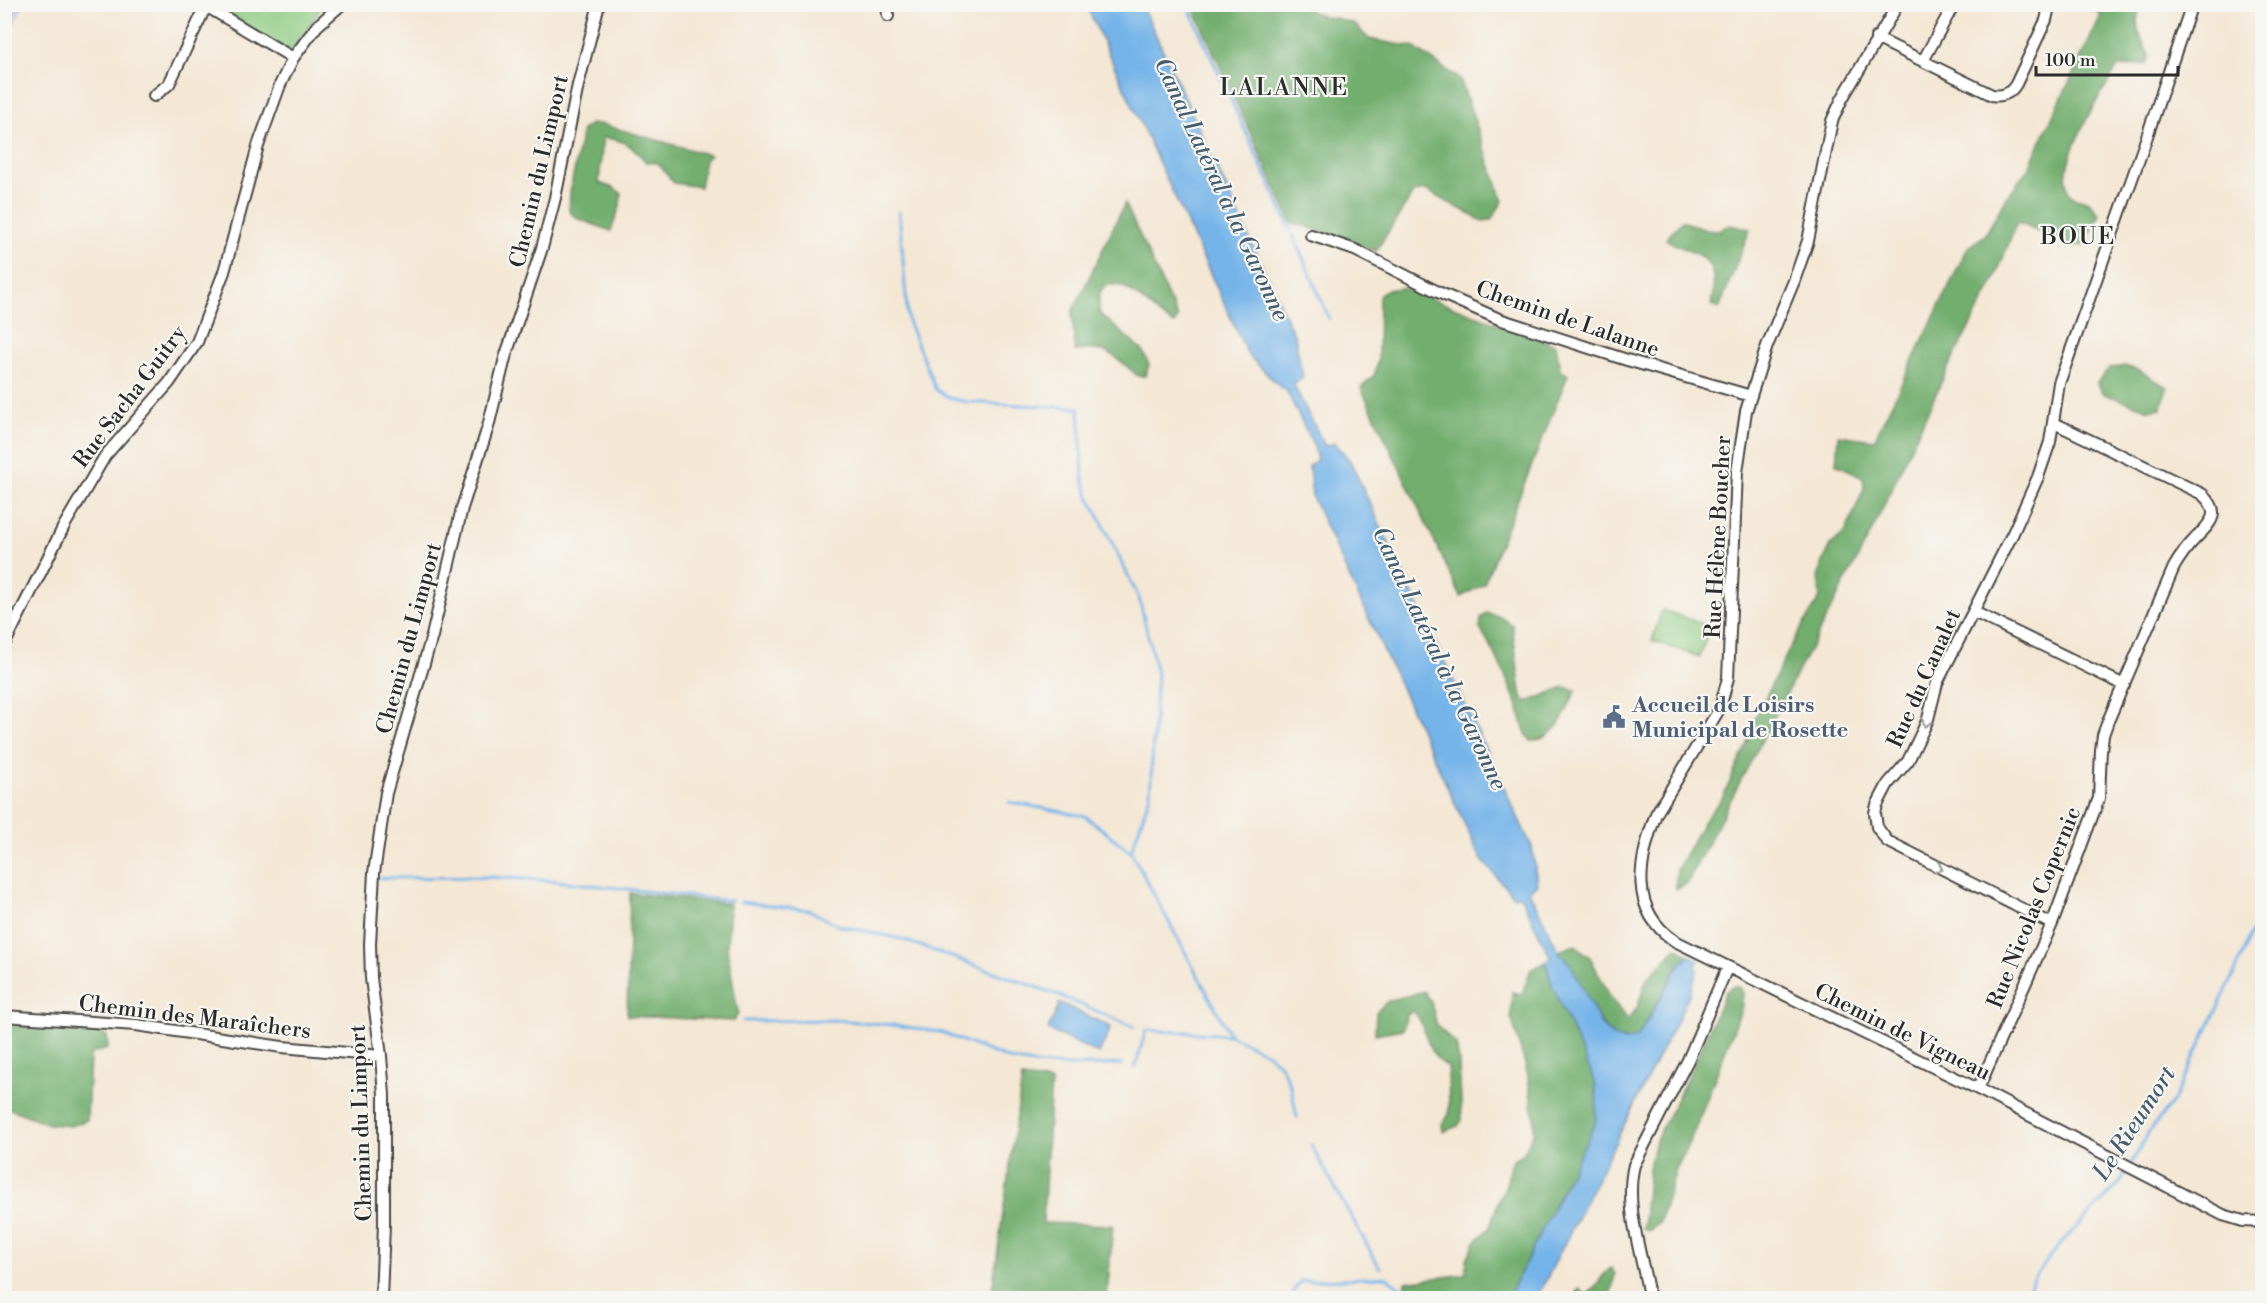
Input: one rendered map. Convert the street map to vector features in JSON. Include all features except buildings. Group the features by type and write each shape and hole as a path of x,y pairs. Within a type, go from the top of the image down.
{"street":[{"name":"Rue Sacha Guitry","path":"4,645 64,526 105,456 169,383 197,342 224,272 258,146 280,85 293,58 317,26 342,4"},
{"name":"Chemin du Limport","path":"381,1299 384,1225 384,1095 371,978 370,944 374,873 386,793 432,636 462,508 488,427 505,358 542,248 555,198 578,85 599,4"},
{"path":"887,4 888,16"},
{"name":"Rue Hélène Boucher","path":"1662,933 1642,899 1643,862 1656,814 1720,708 1728,678 1737,472 1742,430 1767,346 1808,241 1832,121 1842,99 1898,4"},
{"path":"1923,61 1954,4"},
{"name":"Rue du Canalet","path":"2052,924 1887,841 1882,836 1876,822 1877,805 1888,784 1908,761 1928,719 1937,683 1974,612 2038,477 2054,423 2060,383 2066,364 2192,4"},
{"path":"154,96 169,84 205,5 293,58"},
{"path":"1876,39 1992,95 2003,96 2016,84 2046,20 2049,7"},
{"name":"Chemin de Lalanne","path":"1311,235 1355,250 1438,292 1499,319 1616,357 1751,396"},
{"name":"Rue Nicolas Copernic","path":"1978,1089 2052,924 2099,798 2103,735 2174,567 2182,553 2211,523 2213,512 2209,500 2202,494 2054,423"},
{"path":"1974,612 2124,685"},
{"name":"Chemin de Vigneau","path":"1662,933 1727,968 1978,1089 2223,1215 2243,1221 2262,1222"},
{"path":"1651,1299 1630,1199 1631,1175 1688,1060 1727,968"},
{"name":"Chemin des Maraîchers","path":"4,1016 136,1025 282,1047 381,1056"}],"shaded area":[{"path":"4,5 24,5 5,43"}],"green space":[{"path":"213,5 323,5 293,50 285,50"},
{"path":"1192,5 1305,5 1311,11 1325,17 1354,24 1369,39 1413,47 1460,79 1503,201 1491,220 1482,221 1426,190 1414,192 1376,251 1305,226 1292,224"},
{"path":"2076,5 2142,5 2137,24 2149,56 2146,64 2118,67 2091,110 2073,148 2066,182 2070,194 2089,202 2100,214 2086,244 2077,246 2060,242 2017,222 1995,279 1948,368 1873,529 1687,883 1675,889 1677,870 1703,822 1723,797 1746,746 1753,722 1791,646 1820,597 1818,578 1821,566 1831,545 1846,531 1864,488 1863,477 1836,464 1838,435 1874,440 1968,247 1985,235 2007,197 2030,166 2101,13"},
{"path":"591,124 601,124 710,155 705,160 700,187 674,183 658,163 646,162 633,148 623,142 603,138 599,183 621,193 620,206 611,231 576,218 569,211 570,192 582,130"},
{"path":"1125,203 1178,318 1174,324 1121,286 1107,286 1100,292 1100,314 1143,351 1149,365 1145,376 1138,376 1116,357 1104,351 1075,351 1072,313"},
{"path":"1682,221 1706,230 1715,231 1730,225 1750,229 1719,309 1711,305 1714,283 1708,263 1696,254 1666,239"},
{"path":"1402,288 1556,345 1560,369 1568,375 1484,584 1461,597 1361,388 1375,374 1378,359 1379,296 1386,290"},
{"path":"2125,366 2140,371 2167,387 2162,408 2149,410 2104,394 2097,383 2110,368"},
{"path":"1662,610 1710,626 1700,657 1652,641"},
{"path":"1486,613 1500,616 1512,625 1524,701 1530,701 1564,687 1576,690 1560,723 1548,735 1540,739 1531,741 1526,733 1518,706 1505,676 1480,629 1481,618"},
{"path":"630,893 730,904 727,947 738,1013 734,1021 627,1016"},
{"path":"1575,945 1590,957 1610,996 1628,1020 1637,1008 1646,981 1676,947 1688,955 1685,961 1681,961 1637,1038 1625,1040 1614,1036 1605,1027 1588,1001 1570,965 1558,951"},
{"path":"1546,962 1552,985 1595,1081 1597,1101 1595,1124 1508,1298 1405,1298 1403,1297 1405,1282 1466,1274 1467,1259 1475,1242 1490,1227 1506,1185 1512,1161 1523,1154 1534,1132 1527,1071 1511,1017 1512,992 1522,994 1531,969"},
{"path":"1734,986 1741,988 1743,994 1741,1010 1697,1125 1676,1170 1659,1224 1649,1231 1643,1229 1649,1168 1654,1144 1694,1064 1726,991"},
{"path":"1424,991 1431,1002 1437,1026 1456,1044 1459,1062 1462,1120 1458,1126 1443,1132 1442,1124 1449,1114 1448,1067 1434,1054 1418,1017 1413,1011 1407,1014 1403,1029 1375,1034 1376,1012 1388,1001"},
{"path":"5,1025 98,1031 107,1036 108,1049 92,1053 90,1057 87,1120 71,1126 49,1124 5,1107"},
{"path":"1022,1078 1051,1082 1043,1223 1113,1225 1107,1298 991,1298"},
{"path":"1611,1268 1615,1274 1610,1298 1573,1298 1580,1289 1586,1295 1590,1292"}],"water":[{"name":"Canal Latéral à la Garonne","path":"1086,5 1142,5 1295,337 1303,378 1293,384 1325,446 1335,443 1350,461 1532,847 1537,884 1529,891 1560,954 1571,965 1602,1026 1612,1035 1624,1041 1637,1038 1682,961 1685,961 1688,955 1699,960 1695,967 1698,969 1688,998 1537,1298 1508,1298 1595,1124 1597,1101 1595,1081 1552,985 1546,962 1551,958 1520,895 1514,897 1481,859 1312,497 1309,466 1317,460 1314,446 1285,388 1282,389 1248,355"},
{"path":"1060,1003 1111,1027 1099,1054 1048,1030"}],"waterway":[{"path":"1187,4 1291,230"},
{"path":"899,212 908,321 936,390 949,398 967,402 1079,408 1083,479 1089,496 1139,598 1157,674 1150,795 1131,852 1230,1035 1270,1055 1281,1066 1291,1087 1297,1117"},
{"path":"1293,235 1329,318"},
{"path":"1009,802 1085,816 1131,852"},
{"path":"380,878 490,877 557,881 731,901"},
{"path":"741,902 809,910 837,925 901,939 1053,993 1134,1027"},
{"name":"Le Rieumort","path":"2023,1298 2039,1271 2060,1244 2119,1184 2151,1129 2173,1101 2236,970 2251,932 2262,916"},
{"path":"743,1021 836,1020 893,1025 940,1032 1011,1060 1033,1064 1068,1066 1122,1064"},
{"path":"1135,1068 1146,1030 1230,1035"},
{"path":"1311,1145 1380,1268"},
{"path":"1293,1298 1294,1290 1301,1281 1386,1277 1401,1288 1435,1298"}],"place":[{"name":"Accueil de Loisirs Municipal de Rosette","path":"1614,717"}],"district":[{"name":"LALANNE","path":"1284,87"},
{"name":"BOUE","path":"2078,236"}]}
